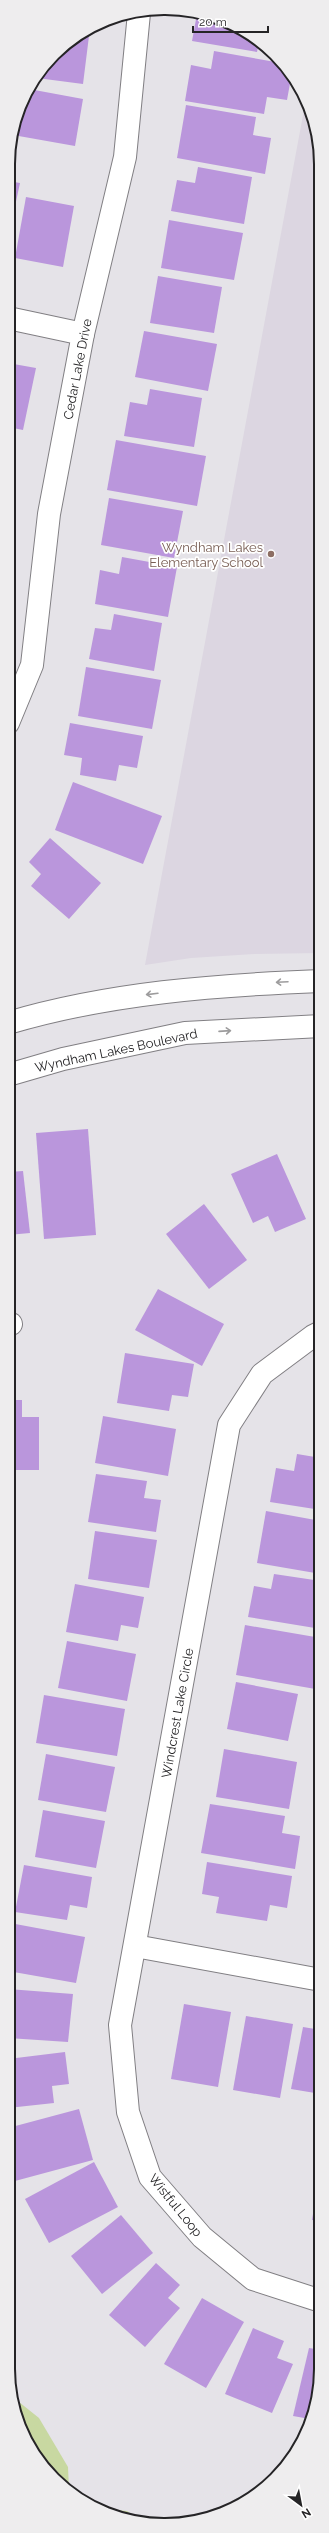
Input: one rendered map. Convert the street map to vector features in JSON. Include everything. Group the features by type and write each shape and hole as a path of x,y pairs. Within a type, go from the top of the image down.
{"street":[{"name":"Cedar Lake Drive","path":"15,707 32,665 49,514 83,334 125,158 139,17"},
{"path":"15,319 83,334"},
{"path":"15,1021 122,998 225,985 314,981"},
{"name":"Wyndham Lakes Boulevard","path":"15,1073 63,1059 186,1033 314,1026"},
{"name":"Windcrest Lake Circle","path":"135,1946 229,1424 262,1374 314,1336"},
{"path":"135,1946 314,1979"},
{"name":"Wistful Loop","path":"135,1946 120,2025 128,2112 150,2177 202,2237 253,2279 314,2299"}],"shaded area":[{"name":"Wyndham Lakes Elementary School","path":"304,110 309,126 314,155 314,953 254,954 191,958 145,965"}],"green space":[{"path":"19,2402 39,2418 68,2467 69,2483 52,2467 40,2452 26,2426"},
{"path":"116,2510 127,2511 132,2514"}],"building":[{"path":"196,18 231,30 258,48 257,52 192,41"},
{"path":"88,36 89,36 83,84 42,79 66,52"},
{"path":"214,51 272,61 290,83 287,100 267,97 264,114 185,101 191,65 211,69"},
{"path":"35,90 83,99 75,146 18,136 26,107"},
{"path":"186,105 256,117 253,135 271,138 265,174 177,158"},
{"path":"198,167 252,177 244,224 171,211 177,180 195,183"},
{"path":"15,182 20,183 15,206"},
{"path":"26,197 74,206 63,267 15,258"},
{"path":"169,220 243,233 234,280 161,268"},
{"path":"158,276 222,287 214,333 150,323"},
{"path":"144,331 217,344 208,391 135,377"},
{"path":"15,364 36,368 23,430 15,428"},
{"path":"150,389 202,398 194,447 124,436 130,402 147,405"},
{"path":"116,440 206,456 197,506 107,490"},
{"path":"109,498 183,511 174,558 101,545"},
{"path":"122,557 177,567 168,617 95,604 100,570 119,574"},
{"path":"114,614 162,623 154,671 89,659 95,628 111,630"},
{"path":"86,667 161,680 152,729 78,716"},
{"path":"70,723 143,736 137,768 119,765 116,781 80,775 82,758 64,755"},
{"path":"73,782 162,816 143,864 55,830"},
{"path":"50,838 101,883 69,919 31,886 41,874 29,862"},
{"path":"88,1129 96,1235 44,1239 36,1133"},
{"path":"277,1154 306,1219 275,1232 268,1216 253,1223 231,1174"},
{"path":"23,1171 30,1233 15,1234 15,1172"},
{"path":"204,1204 247,1260 209,1289 166,1234"},
{"path":"158,1289 224,1324 202,1366 135,1330"},
{"path":"125,1353 194,1364 188,1397 172,1395 169,1411 117,1403"},
{"path":"15,1400 22,1400 22,1417 39,1417 39,1470 15,1470"},
{"path":"103,1416 176,1429 168,1476 95,1463"},
{"path":"297,1454 314,1457 314,1509 270,1502 276,1468 294,1471"},
{"path":"96,1474 147,1481 144,1498 161,1500 156,1532 88,1522"},
{"path":"266,1511 314,1520 314,1573 257,1563"},
{"path":"95,1531 157,1540 149,1588 88,1579"},
{"path":"274,1574 314,1580 314,1628 248,1617 254,1586 271,1589"},
{"path":"75,1584 144,1597 138,1628 121,1625 118,1641 66,1632"},
{"path":"245,1625 314,1637 314,1689 236,1675"},
{"path":"67,1641 136,1654 127,1701 58,1688"},
{"path":"236,1682 298,1694 288,1741 227,1729"},
{"path":"44,1695 125,1709 117,1756 36,1743"},
{"path":"224,1749 297,1762 289,1809 216,1797"},
{"path":"46,1754 115,1767 106,1812 38,1800"},
{"path":"210,1804 285,1816 282,1833 300,1836 295,1869 201,1853"},
{"path":"43,1810 105,1821 96,1868 35,1857"},
{"path":"207,1862 292,1876 287,1908 270,1905 267,1921 216,1913 219,1897 202,1894"},
{"path":"24,1865 92,1877 87,1908 70,1905 67,1920 15,1912"},
{"path":"15,1924 85,1937 76,1983 15,1972"},
{"path":"15,1990 73,1994 68,2042 15,2038"},
{"path":"184,2004 231,2012 218,2087 171,2079"},
{"path":"246,2016 293,2024 280,2098 233,2090"},
{"path":"303,2027 314,2029 314,2093 291,2089"},
{"path":"65,2052 69,2084 52,2086 54,2103 15,2107 15,2058"},
{"path":"79,2109 93,2160 15,2181 15,2126"},
{"path":"94,2162 118,2207 49,2243 25,2199"},
{"path":"314,2208 314,2220 312,2220"},
{"path":"121,2215 153,2253 102,2294 71,2256"},
{"path":"156,2263 180,2285 168,2298 180,2308 145,2347 109,2315"},
{"path":"202,2298 244,2322 206,2388 164,2364"},
{"path":"253,2328 284,2341 277,2358 293,2364 272,2413 225,2394"},
{"path":"309,2348 314,2349 313,2388 306,2417 306,2418 293,2416"}],"place":[{"name":"Wyndham Lakes Elementary School","path":"271,554"}]}
